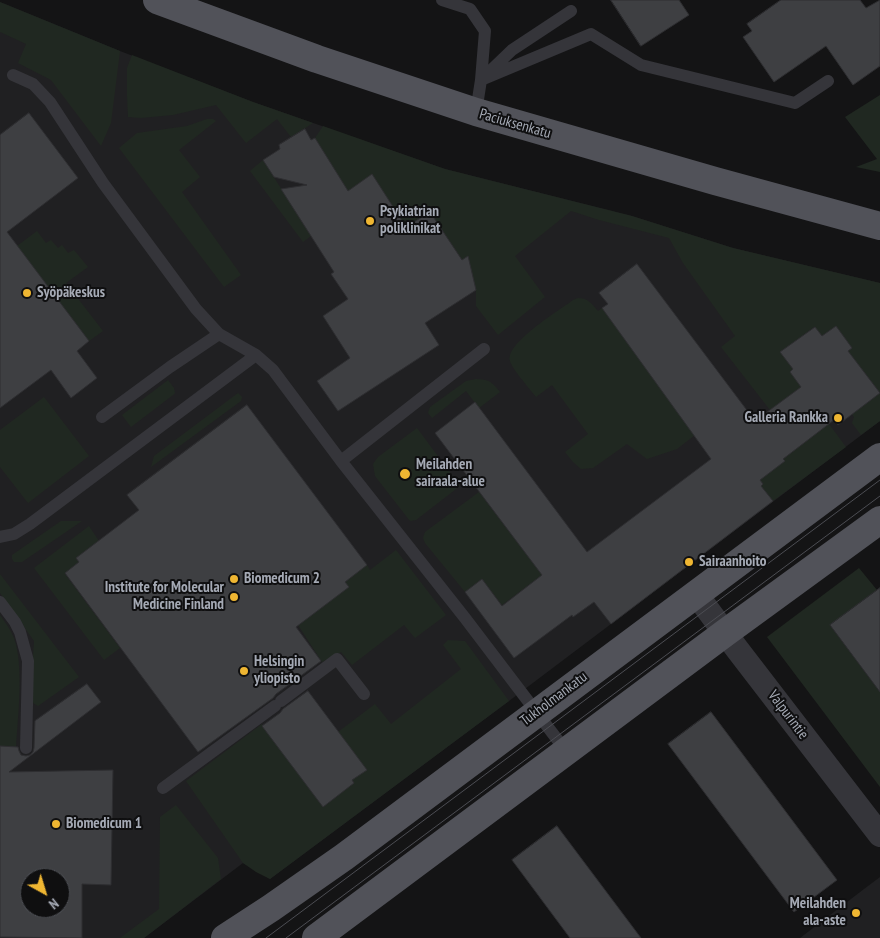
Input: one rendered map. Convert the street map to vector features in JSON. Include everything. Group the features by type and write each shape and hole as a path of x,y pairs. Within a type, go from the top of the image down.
{"main road":[{"name":"Paciuksenkatu","path":"157,0 317,59 476,112 880,226"},
{"name":"Tukholmankatu","path":"225,938 272,908 344,857 880,457"},
{"path":"316,938 725,633 880,520"}],"street":[{"name":"Valpurintie","path":"696,594 880,835"}],"lane":[{"path":"442,0 470,9 485,31 476,112"},
{"path":"481,80 512,50 571,11"},
{"path":"481,80 591,34 641,65 795,103 828,81"},
{"path":"13,75 33,84 50,102 103,183 196,309 219,334 256,355 273,370 341,461 566,751"},
{"path":"102,417 219,334"},
{"path":"341,461 484,349"},
{"path":"0,537 14,534 30,524 256,355"},
{"path":"0,602 20,632 28,661 26,748"},
{"path":"163,788 337,659 364,694"}],"shaded area":[{"name":"Meilahden sairaala-alue","path":"0,2 253,102 445,169 632,216 733,248 880,283 880,421 270,879 243,863 144,938 0,938"},
{"path":"0,2 120,51 111,123 101,146 51,80 18,63 26,44 0,32"},
{"path":"132,55 313,123 291,137 277,119 246,143 216,105 173,115 141,118 128,117 127,68"},
{"path":"880,95 880,172 856,167 877,159 845,117"},
{"path":"207,119 216,121 179,150 200,177 182,192 241,275 224,287 119,148 137,133 187,126"},
{"path":"323,126 445,169 632,216 733,248 880,283 880,393 865,373 859,377 843,355 852,348 836,326 822,336 814,327 781,352 806,383 770,410 721,347 735,336 683,263 669,238 571,211 515,256 545,297 498,335 476,306 476,290 468,257 462,260 430,212 413,222 413,227 408,231 372,175 356,185 355,191 349,193 315,138"},
{"path":"263,160 311,236 303,242 250,171"},
{"path":"37,231 46,243 51,240 58,248 62,245 68,253 74,250 88,267 66,283 103,331 89,341 17,246"},
{"path":"578,298 587,300 598,311 602,308 695,435 677,449 647,459 627,444 593,468 581,469 565,452 588,434 552,385 536,397 511,365 510,361 511,354 516,345 524,336"},
{"path":"476,379 490,382 500,392 479,408 466,391 432,418 428,413 430,407 466,381"},
{"path":"168,380 175,393 131,427 122,415"},
{"path":"238,393 242,397 241,401 151,467 154,456"},
{"path":"880,393 880,421 861,435 852,423 854,417 852,414"},
{"path":"44,397 89,456 28,503 0,467 0,430"},
{"path":"829,424 846,447 773,501 761,486 763,484 760,480 783,459"},
{"path":"417,428 460,486 416,520 410,521 375,476 373,464 378,457"},
{"path":"479,492 542,575 502,605 482,579 465,592 423,538 425,532"},
{"path":"61,521 82,521 22,562 14,562 12,555"},
{"path":"89,526 99,541 76,558 79,562 65,574 120,648 104,660 34,568"},
{"path":"396,550 446,615 415,638 404,625 352,665 341,652 322,662 298,625 348,587 345,582 367,565 370,570"},
{"path":"859,568 877,590 830,625 880,692 880,787 767,637"},
{"path":"0,574 79,677 38,706 30,701 34,641 0,593"},
{"path":"0,615 14,638 19,662 20,691 16,747 0,746"},
{"path":"448,640 465,641 509,701 270,879 243,863 186,781 262,724 323,807 354,783 352,780 366,770 338,732 375,704 391,724 461,669 443,645"},
{"path":"176,805 218,858 221,879 144,938 120,938 159,909 160,817"},
{"name":"Meilahden ala-aste","path":"880,877 880,938 800,938 864,889"}],"building":[{"path":"611,0 679,0 689,15 641,46"},
{"path":"781,0 860,0 866,8 880,0 880,66 853,85 826,46 774,82 743,37 752,31 747,24"},
{"name":"Syöpäkeskus","path":"29,113 78,178 7,232 89,341 77,351 97,378 71,398 51,370 0,408 0,135"},
{"path":"305,129 311,140 315,138 348,191 372,174 406,227 430,212 462,260 468,256 476,290 425,323 439,345 338,411 317,381 350,358 323,316 348,299 331,274 334,272 281,189 307,185 274,177 263,160 280,149 279,145"},
{"path":"637,264 755,421 801,387 790,372 793,369 780,352 815,327 822,336 836,326 852,348 848,351 880,393 838,425 834,420 783,459 785,461 760,480 763,484 761,486 773,501 611,624 594,602 573,617 572,615 514,658 465,592 482,579 502,606 542,575 435,433 475,402 587,552 711,459 602,308 608,304 599,293"},
{"name":"Biomedicum 2","path":"247,405 367,565 345,582 349,587 296,627 321,661 198,752 65,573 79,562 76,558 139,510 127,495"},
{"path":"880,588 880,692 830,625"},
{"name":"Biomedicum 1","path":"87,684 101,702 9,772 113,770 111,885 82,884 82,938 0,937 0,746 18,747 21,755 26,756 33,752 35,721"},
{"path":"308,691 367,770 352,780 354,783 323,807 262,726"},
{"path":"711,712 837,880 794,912 668,744"},
{"path":"557,826 641,938 570,938 512,860"}],"tram line":[{"path":"266,938 880,480"},
{"path":"286,938 880,496"}],"place":[{"name":"Psykiatrian poliklinikat","path":"370,221"},
{"name":"Syöpäkeskus","path":"27,293"},
{"name":"Galleria Rankka","path":"838,418"},
{"name":"Meilahden sairaala-alue","path":"405,474"},
{"name":"Sairaanhoito","path":"689,562"},
{"name":"Biomedicum 2","path":"234,579"},
{"name":"Institute for Molecular Medicine Finland","path":"234,597"},
{"name":"Helsingin yliopisto","path":"244,671"},
{"name":"Biomedicum 1","path":"56,824"},
{"name":"Meilahden ala-aste","path":"856,913"}]}
